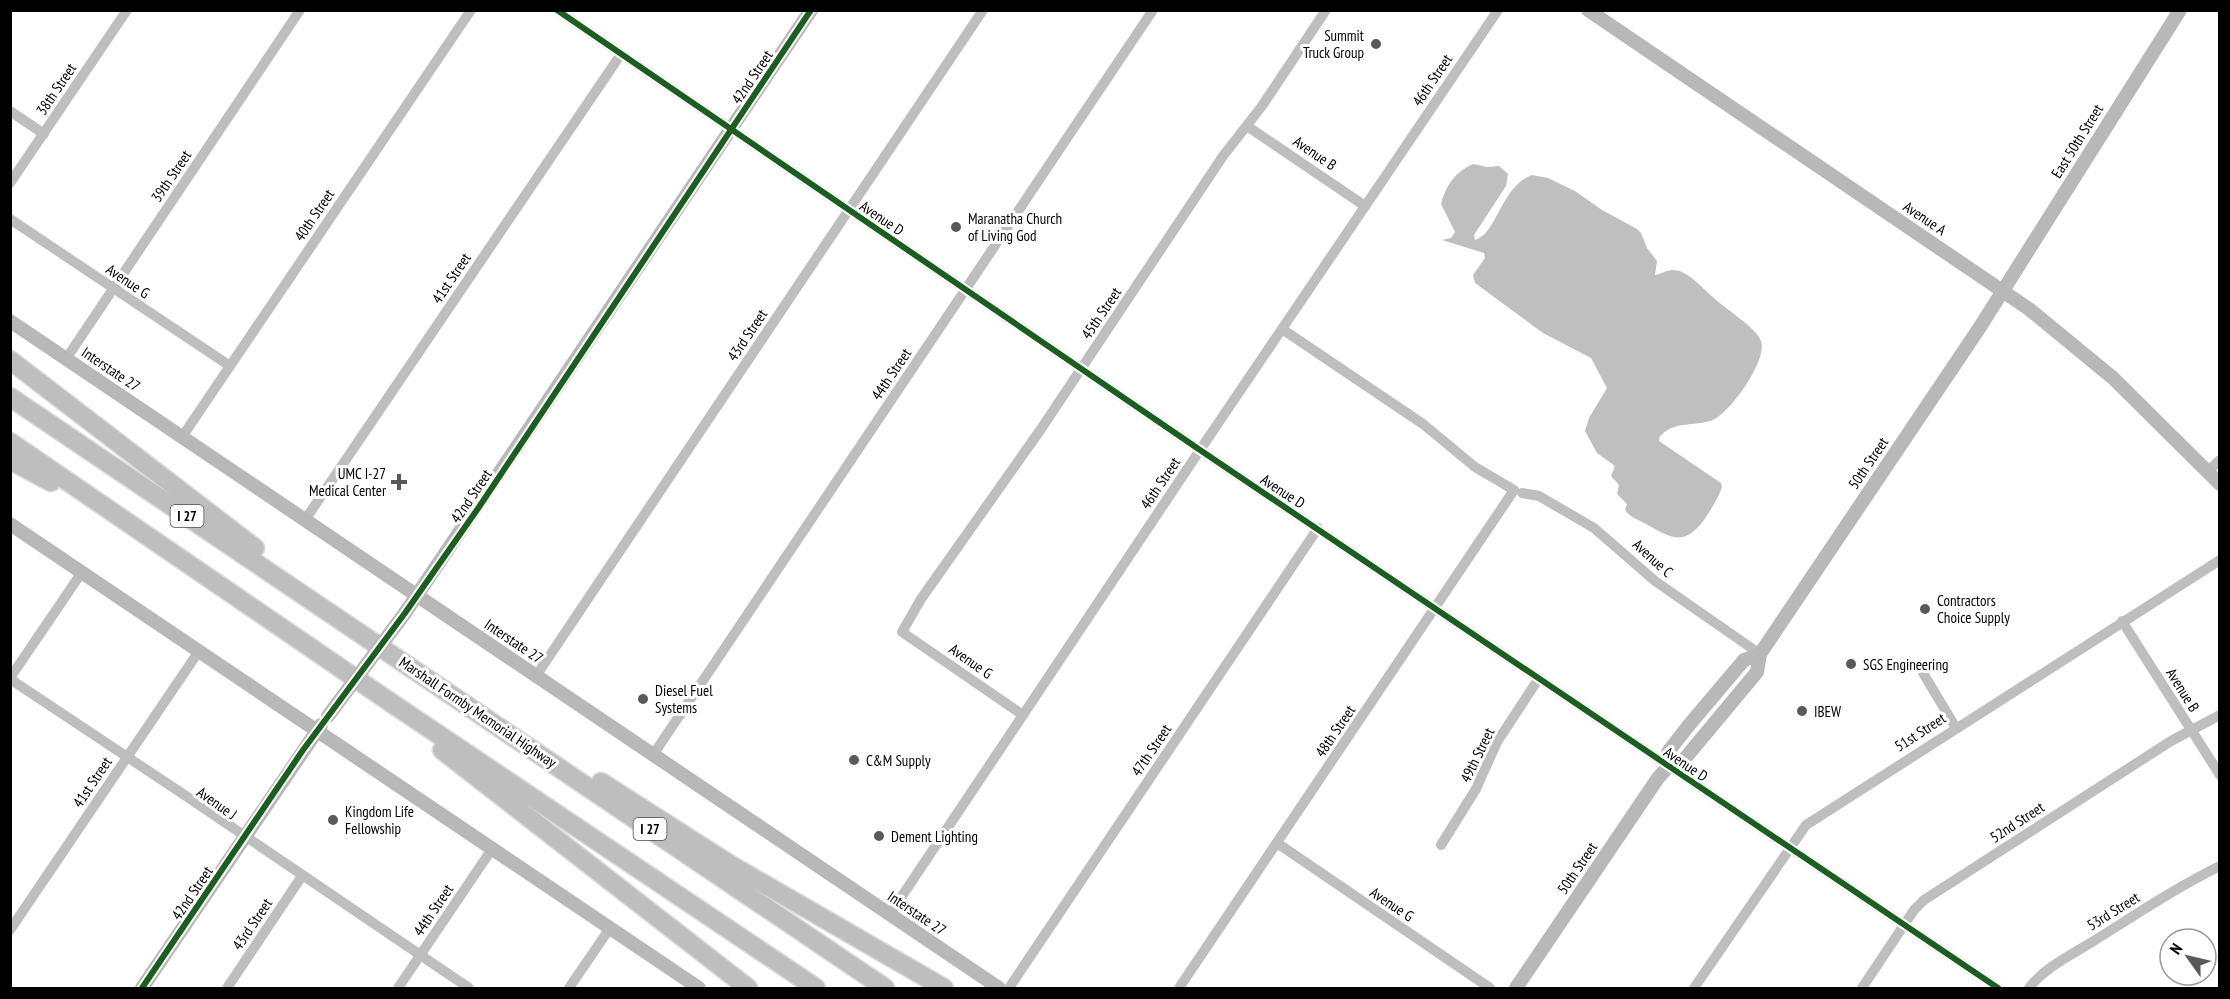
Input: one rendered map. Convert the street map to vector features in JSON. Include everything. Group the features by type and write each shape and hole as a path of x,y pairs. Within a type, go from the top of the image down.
{"highway":[{"path":"10,360 364,635"},
{"name":"Marshall Formby Memorial Highway","path":"10,397 885,988"},
{"name":"I 27","path":"10,442 390,702 816,988"},
{"path":"10,460 188,562"},
{"path":"416,670 521,731 731,865 944,988"},
{"path":"390,702 437,746 748,988"}],"main road":[{"name":"42nd Street","path":"142,988 317,730 417,596 811,10"},
{"name":"Avenue A","path":"1588,10 2003,291 2062,335 2113,378 2220,484"},
{"name":"East 50th Street","path":"2003,291 2180,10"},
{"name":"50th Street","path":"1516,988 1634,812 1668,767 1683,762 1757,672 1760,654 2003,291"},
{"name":"Interstate 27","path":"10,321 999,988"},
{"path":"10,524 699,988"},
{"name":"50th Street","path":"1668,767 1668,752 1689,725 1744,660 1760,654"}],"street":[{"name":"38th Street","path":"10,183 127,10"},
{"name":"39th Street","path":"66,359 300,10"},
{"name":"40th Street","path":"182,437 471,10"},
{"name":"Avenue D","path":"557,10 1200,450 1998,988"},
{"name":"43rd Street","path":"536,675 983,10"},
{"name":"44th Street","path":"653,755 1153,10"},
{"name":"45th Street","path":"902,632 921,599 1326,10"},
{"name":"46th Street","path":"890,914 1498,10"},
{"name":"41st Street","path":"305,520 621,54"},
{"path":"10,111 44,134"},
{"name":"Avenue B","path":"1247,126 1365,206"},
{"name":"Avenue G","path":"10,219 230,366"},
{"name":"Avenue C","path":"1282,329 1423,424 1475,466 1518,491 1539,496 1594,528 1655,582 1760,654"},
{"path":"2208,471 2220,460"},
{"name":"48th Street","path":"1179,988 1435,609 1518,491"},
{"name":"47th Street","path":"1009,988 1318,528"},
{"name":"51st Street","path":"1694,988 1806,825 2220,560"},
{"path":"10,679 82,572"},
{"name":"Avenue B","path":"2122,621 2220,775"},
{"name":"Avenue G","path":"902,632 1023,715"},
{"name":"41st Street","path":"10,930 199,651"},
{"path":"1923,673 1956,728"},
{"name":"49th Street","path":"1441,844 1476,789 1497,741 1539,678"},
{"name":"Avenue J","path":"10,679 469,988"},
{"name":"52nd Street","path":"1862,988 1914,910 1932,894 2171,741 2220,714"},
{"name":"Avenue G","path":"1277,843 1490,988"},
{"name":"44th Street","path":"398,988 492,849"},
{"name":"53rd Street","path":"2029,988 2046,972 2082,948 2178,888 2220,866"},
{"name":"43rd Street","path":"227,988 302,876"},
{"path":"569,988 610,928"}],"shaded area":[{"path":"1473,164 1487,167 1499,166 1508,174 1506,186 1474,235 1475,240 1489,229 1506,199 1522,181 1532,175 1548,178 1575,191 1602,210 1637,229 1657,261 1655,275 1672,270 1683,273 1747,324 1761,341 1762,350 1759,360 1746,385 1729,407 1713,420 1677,426 1664,432 1659,438 1659,441 1721,483 1722,487 1712,508 1704,520 1689,534 1683,537 1669,536 1634,518 1625,510 1627,504 1617,494 1619,485 1611,476 1615,466 1597,453 1585,431 1589,418 1607,388 1591,358 1543,333 1475,283 1473,275 1485,258 1484,253 1442,240 1451,238 1455,232 1441,204 1446,191 1456,175"}],"cycle path":[{"path":"557,10 1200,450 1998,988"},
{"path":"142,988 303,750 405,613 479,507 811,10"}],"place":[{"name":"Summit Truck Group","path":"1376,44"},
{"name":"Maranatha Church of Living God","path":"956,227"},
{"name":"UMC I-27 Medical Center","path":"399,482"},
{"name":"Contractors Choice Supply","path":"1925,609"},
{"name":"SGS Engineering","path":"1851,664"},
{"name":"Diesel Fuel Systems","path":"643,699"},
{"name":"IBEW","path":"1802,711"},
{"name":"C&M Supply","path":"854,760"},
{"name":"Kingdom Life Fellowship","path":"333,820"},
{"name":"Dement Lighting","path":"879,836"}]}
